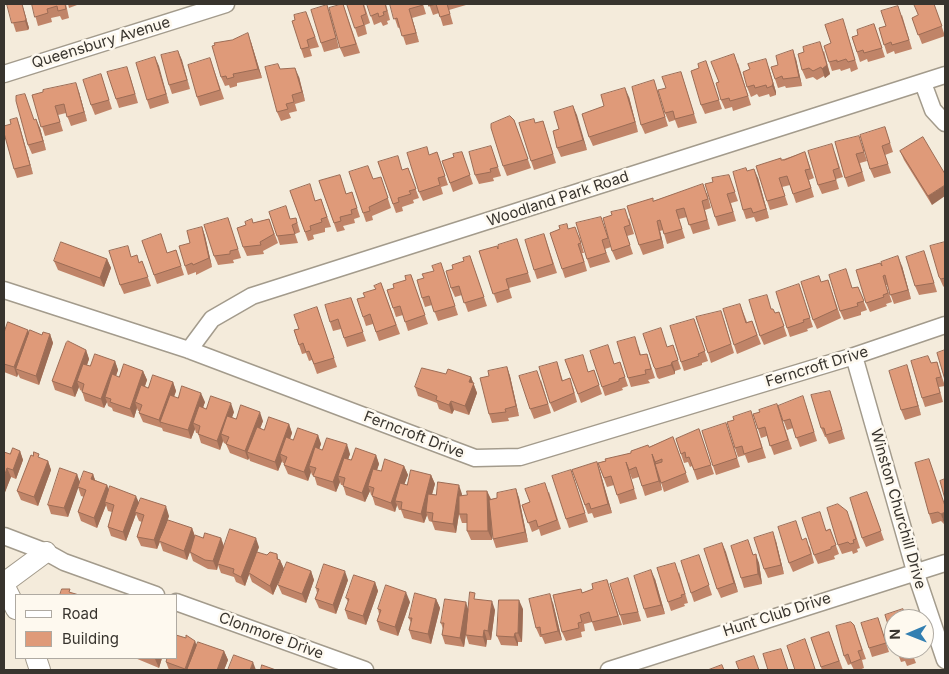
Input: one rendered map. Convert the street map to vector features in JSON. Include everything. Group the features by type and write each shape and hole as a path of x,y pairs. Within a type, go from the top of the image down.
{"street":[{"name":"Queensbury Avenue","path":"4,74 226,4"},
{"name":"Woodland Park Road","path":"189,350 212,319 252,296 945,75"},
{"path":"923,83 933,110 945,123"},
{"name":"Ferncroft Drive","path":"4,290 189,350 475,458 520,457 854,356 945,325"},
{"name":"Winston Churchill Drive","path":"854,356 915,571 945,660"},
{"path":"4,536 46,552 64,562 153,594"},
{"path":"15,607 4,584 46,552"},
{"name":"Hunt Club Drive","path":"609,670 945,562"},
{"name":"Clonmore Drive","path":"178,603 365,670"}],"building":[{"path":"7,4 22,4 25,21 12,23"},
{"path":"32,4 65,4 66,9 58,11 57,6 47,9 48,13 35,17"},
{"path":"343,4 356,44 340,48 329,8"},
{"path":"347,4 363,4 366,14 361,16 364,25 355,28"},
{"path":"367,4 385,4 387,11 383,12 384,15 379,17 378,13 371,16"},
{"path":"390,4 423,5 409,9 416,33 402,36 397,18 394,19"},
{"path":"436,4 447,4 450,14 440,17"},
{"path":"914,4 934,4 942,26 918,35 912,18 918,15"},
{"path":"327,5 336,38 321,43 311,10"},
{"path":"898,6 909,40 892,45 891,42 884,45 879,28 886,26 881,11"},
{"path":"306,12 315,37 307,40 309,47 301,49 292,21 295,20 294,15"},
{"path":"843,19 855,60 848,62 846,59 829,62 824,46 831,43 825,25"},
{"path":"874,24 882,48 864,53 863,50 857,52 852,37 858,35 857,30"},
{"path":"248,33 258,69 233,74 234,77 227,79 226,76 221,77 212,46 215,45 214,43 232,40"},
{"path":"820,42 827,65 822,69 821,67 813,71 809,68 802,70 798,54 804,52 803,47"},
{"path":"793,50 799,77 783,79 782,76 775,79 771,67 778,65 776,56"},
{"path":"178,51 187,80 169,85 161,55"},
{"path":"734,54 748,96 730,101 729,98 721,100 716,83 719,82 711,62"},
{"path":"155,57 166,94 147,100 136,63"},
{"path":"210,58 220,90 197,97 188,65"},
{"path":"766,59 773,83 772,86 767,88 766,85 755,88 754,85 747,87 743,72 750,69 748,64"},
{"path":"706,61 719,100 701,105 691,71 699,68 698,64"},
{"path":"278,64 280,69 295,68 302,92 292,95 294,102 286,104 288,109 277,112 265,67"},
{"path":"127,67 135,94 116,99 107,72"},
{"path":"681,72 694,114 675,119 673,111 665,113 658,90 666,88 662,77"},
{"path":"101,74 109,100 91,105 83,80"},
{"path":"654,80 665,117 641,125 632,87"},
{"path":"76,83 84,112 67,117 64,104 55,106 60,122 41,127 32,95 43,92 43,90"},
{"path":"625,88 635,122 589,137 582,114 604,106 601,95"},
{"path":"25,94 43,141 28,145 16,101 16,96"},
{"path":"573,106 583,140 557,148 553,131 559,129 554,112"},
{"path":"510,116 514,120 528,159 503,166 491,124"},
{"path":"17,118 30,165 14,169 4,133 4,126 11,124 10,120"},
{"path":"534,119 535,123 543,121 553,154 531,161 519,123"},
{"path":"885,127 890,143 882,146 888,164 870,169 860,135"},
{"path":"859,136 864,152 856,154 862,172 845,178 835,142"},
{"path":"923,137 945,174 945,185 928,196 900,151"},
{"path":"832,144 839,168 833,170 836,180 818,185 808,151"},
{"path":"491,146 498,167 490,169 491,172 475,175 469,152"},
{"path":"427,147 429,155 437,152 445,176 438,178 440,185 419,192 407,153"},
{"path":"462,152 470,175 450,183 442,161 454,157 453,154"},
{"path":"805,152 810,169 805,170 811,188 793,194 787,176 779,178 785,196 767,201 756,166 781,158 781,160 784,160"},
{"path":"398,156 402,170 408,168 416,189 409,191 411,194 398,198 399,202 393,204 378,162"},
{"path":"368,166 373,179 381,177 388,198 369,207 370,211 363,213 349,172"},
{"path":"746,168 747,171 754,169 766,209 753,213 751,208 743,210 733,172"},
{"path":"340,175 346,194 352,192 357,208 351,210 352,214 340,217 341,221 334,223 319,181"},
{"path":"729,175 735,192 727,194 733,212 715,217 705,184 713,182 712,178"},
{"path":"310,184 315,201 321,199 327,217 321,219 322,222 310,226 311,230 305,232 290,191"},
{"path":"703,184 708,199 702,201 707,220 689,225 684,208 676,210 682,229 664,234 660,220 657,221 661,239 639,245 627,206 653,198 653,201"},
{"path":"286,206 290,219 296,218 297,223 292,225 295,234 277,236 269,212"},
{"path":"625,209 630,225 624,227 630,245 612,251 603,218 612,215 611,212"},
{"path":"601,217 608,238 602,240 606,253 587,259 576,223"},
{"path":"228,218 238,249 230,251 230,254 214,256 204,225"},
{"path":"252,219 253,223 269,219 274,234 260,242 261,245 243,247 237,228 246,225 245,222"},
{"path":"567,224 568,229 575,227 581,243 578,244 584,262 562,269 550,233 560,229 559,226"},
{"path":"202,227 209,258 193,265 192,263 185,266 179,246 190,243 187,231"},
{"path":"161,234 167,253 176,250 181,266 154,275 142,241"},
{"path":"544,234 553,264 534,270 525,240"},
{"path":"517,239 528,273 506,279 509,289 493,294 479,251 497,246 498,249 498,245"},
{"path":"61,242 107,259 100,278 54,261"},
{"path":"945,242 945,278 941,279 930,246"},
{"path":"128,246 131,257 137,255 139,263 142,261 148,277 120,285 109,251"},
{"path":"924,251 934,283 915,286 906,257"},
{"path":"470,256 484,297 464,303 459,286 451,288 446,271 453,269 452,265 464,261 463,258"},
{"path":"898,256 908,290 890,295 885,275 883,276 888,293 883,295 884,297 866,303 856,270 880,263 882,266 881,262"},
{"path":"441,263 455,306 434,312 429,296 422,298 417,280 424,278 422,274 434,271 432,266"},
{"path":"846,269 852,288 858,287 864,301 857,303 858,306 840,311 829,275"},
{"path":"411,275 425,315 405,322 400,306 393,308 387,290 394,288 393,284 406,280 405,276"},
{"path":"819,276 821,282 828,280 837,309 813,320 801,282"},
{"path":"381,283 396,325 376,332 370,314 363,317 357,299 365,297 363,293 376,289 374,286"},
{"path":"799,284 810,318 787,328 776,292"},
{"path":"767,295 771,309 775,313 779,312 784,326 760,336 749,300"},
{"path":"351,298 363,332 344,338 338,319 330,322 325,305"},
{"path":"740,304 746,323 752,321 757,335 734,345 723,309"},
{"path":"317,307 334,358 314,364 309,351 306,352 303,343 299,345 294,330 299,329 294,315"},
{"path":"721,311 731,344 708,353 696,317"},
{"path":"694,319 705,351 698,354 699,356 681,362 670,326"},
{"path":"8,322 28,330 14,367 4,364 4,333"},
{"path":"661,328 667,347 673,345 678,360 672,362 671,365 656,369 643,334"},
{"path":"30,330 42,335 43,332 50,334 36,376 16,369"},
{"path":"635,337 640,355 647,354 651,369 645,370 646,374 628,378 617,342"},
{"path":"68,341 86,350 72,388 52,381"},
{"path":"608,345 614,364 620,362 625,377 602,387 590,351"},
{"path":"945,350 945,380 937,353"},
{"path":"95,354 115,361 101,399 82,392 84,384 77,381 83,364 90,366"},
{"path":"583,355 588,372 594,370 599,385 578,394 565,360"},
{"path":"928,356 931,363 937,362 941,377 936,378 940,393 922,398 911,361"},
{"path":"557,362 562,381 570,378 574,393 550,403 539,367"},
{"path":"124,364 143,371 130,409 110,402 111,399 105,397 112,374 119,377"},
{"path":"907,365 918,406 901,410 889,371"},
{"path":"507,367 516,406 505,409 506,412 489,414 480,378 489,376 488,371"},
{"path":"422,368 446,374 448,369 471,377 469,382 474,383 465,406 451,401 449,405 436,400 437,396 415,387"},
{"path":"537,371 548,404 530,409 519,376"},
{"path":"153,375 173,382 159,420 139,413 142,405 135,402 141,385 148,388"},
{"path":"182,386 201,393 188,430 160,422 170,395 178,398"},
{"path":"830,391 842,430 826,435 824,428 821,428 811,395"},
{"path":"211,396 231,403 217,441 198,434 200,426 193,423 199,406 206,409"},
{"path":"803,396 814,432 796,438 790,419 783,421 778,406"},
{"path":"777,404 788,440 770,446 765,427 758,429 753,414"},
{"path":"241,405 260,412 245,451 226,444 229,437 221,434 227,416 236,419"},
{"path":"751,411 762,448 744,454 742,446 735,448 727,422 734,420 733,417"},
{"path":"269,417 289,424 275,462 247,452 257,427 264,430"},
{"path":"726,423 737,458 713,466 702,431"},
{"path":"298,428 318,435 304,472 284,465 287,457 280,454 286,437 293,440"},
{"path":"699,429 711,465 694,470 689,457 686,458 685,452 681,454 676,439"},
{"path":"673,437 686,473 661,483 655,464 662,462 662,459 655,462 652,454 659,481 642,486 636,467 629,470 626,462 634,489 617,495 611,476 604,478 598,463 606,461 605,459 631,453 631,451 648,445 649,447"},
{"path":"327,438 347,444 333,482 313,476 316,468 309,466 315,447 322,450"},
{"path":"13,448 20,451 13,470 7,468 4,477 4,452 10,454"},
{"path":"356,448 376,455 362,493 343,486 345,478 338,476 344,458 351,460"},
{"path":"34,452 39,454 38,457 48,461 34,497 17,491 31,455 33,456"},
{"path":"385,459 404,466 391,503 372,496 374,488 368,486 373,469 381,471"},
{"path":"929,459 945,506 945,512 941,514 938,512 929,514 915,463"},
{"path":"597,462 608,504 591,509 589,503 585,505 572,470"},
{"path":"60,468 77,474 64,508 48,505"},
{"path":"411,470 431,475 421,514 401,509 402,502 395,501 400,483 407,485"},
{"path":"571,470 585,513 566,519 552,476"},
{"path":"84,471 93,474 91,479 107,485 94,518 78,512 86,490 78,487"},
{"path":"945,479 945,499 940,481"},
{"path":"438,482 459,485 453,524 432,521 433,513 426,512 428,494 436,495"},
{"path":"545,483 557,520 538,527 536,520 528,523 522,505 530,502 525,489"},
{"path":"110,486 136,496 123,532 108,527 114,505 105,502"},
{"path":"516,489 525,532 493,539 489,500 497,498 497,493"},
{"path":"467,491 487,491 488,531 467,531 467,514 459,514 459,496 467,495"},
{"path":"867,492 881,531 862,538 850,498"},
{"path":"141,498 166,506 154,540 137,537 144,515 135,512"},
{"path":"838,504 847,511 856,539 853,540 854,543 850,544 848,542 838,545 827,508"},
{"path":"820,512 826,531 830,529 836,545 831,547 831,549 814,555 802,518"},
{"path":"168,520 192,528 184,551 159,541"},
{"path":"796,521 802,540 806,538 811,554 789,563 778,527"},
{"path":"230,529 256,538 241,577 233,573 234,569 218,564"},
{"path":"773,532 781,565 764,569 754,538"},
{"path":"205,533 221,538 213,561 205,560 190,552 195,535 203,538"},
{"path":"748,540 753,555 756,554 758,574 741,578 731,546"},
{"path":"722,543 734,583 717,589 704,549"},
{"path":"257,552 267,555 270,552 277,554 277,559 280,560 270,586 249,573"},
{"path":"699,555 709,585 691,593 681,561"},
{"path":"287,562 311,571 302,594 278,585"},
{"path":"675,563 685,594 668,602 657,568"},
{"path":"324,564 345,571 333,605 315,599 319,589 316,588"},
{"path":"651,570 661,605 644,609 634,576"},
{"path":"354,575 375,582 363,616 345,610 349,599 346,598"},
{"path":"628,578 638,612 620,615 610,584"},
{"path":"607,580 618,616 592,622 589,612 580,615 582,622 578,623 579,628 562,632 553,595 581,589 582,593 593,589 592,584"},
{"path":"386,585 406,592 395,627 377,621 381,610 378,609"},
{"path":"62,589 70,589 69,592 76,594 60,594"},
{"path":"470,592 475,593 474,599 492,601 488,631 484,630 483,637 466,635"},
{"path":"415,593 436,599 428,634 409,630 412,618 409,618"},
{"path":"550,594 558,631 541,635 540,627 536,628 529,599"},
{"path":"445,599 466,602 460,638 442,635 444,623 441,623"},
{"path":"499,600 519,600 518,633 515,633 514,637 497,636"},
{"path":"878,618 884,637 884,644 869,648 861,623"},
{"path":"851,622 854,625 862,650 858,651 861,659 851,663 848,654 844,656 836,626"},
{"path":"829,632 839,661 821,667 811,638"},
{"path":"186,635 195,641 185,669 166,662 167,659 178,659 178,636 186,638"},
{"path":"805,639 815,669 795,670 787,646"},
{"path":"198,642 224,651 217,670 187,670"},
{"path":"781,649 788,670 768,670 763,654"},
{"path":"234,655 253,662 250,670 228,670"},
{"path":"754,656 759,670 739,670 736,662"},
{"path":"262,665 276,670 261,670"},
{"path":"722,665 724,670 708,670"}]}
